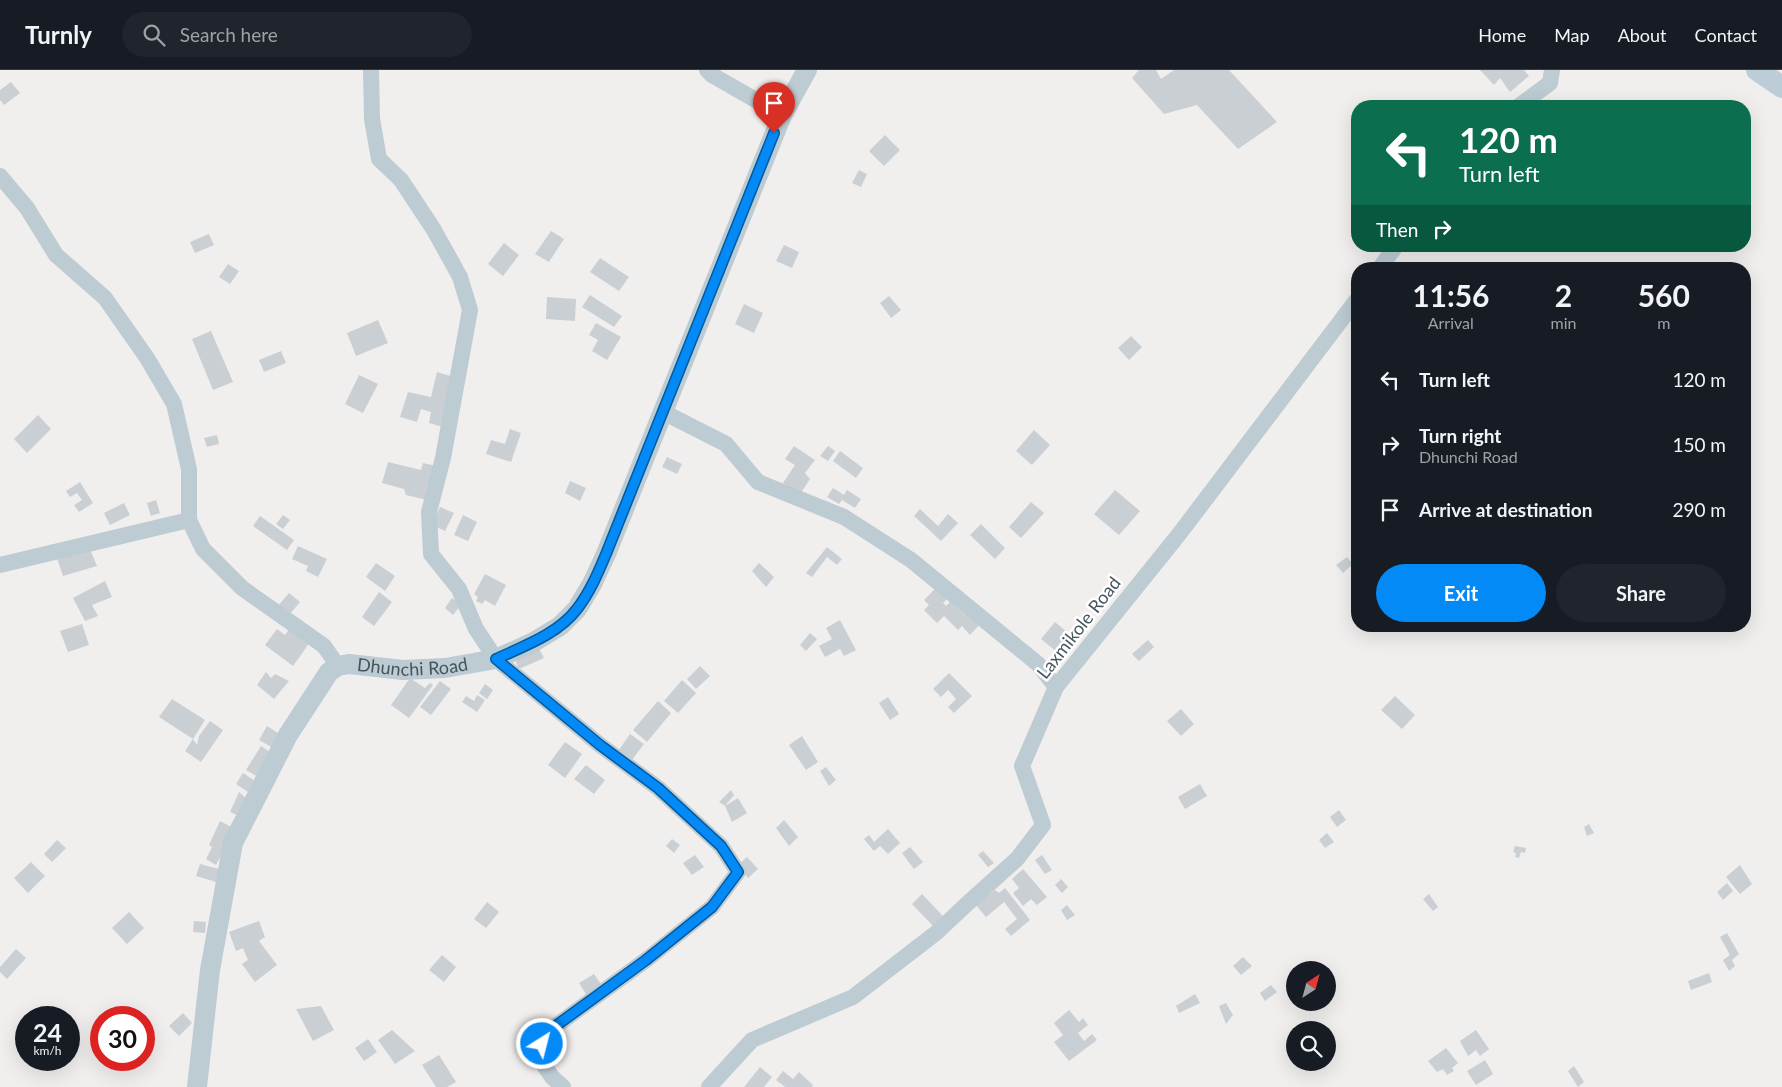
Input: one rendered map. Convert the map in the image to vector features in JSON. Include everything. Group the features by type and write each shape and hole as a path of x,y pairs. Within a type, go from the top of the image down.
{"main road":[{"path":"1758,70 1782,86"}],"street":[{"path":"371,70 372,119 379,159 401,180 434,230 460,277 470,310 443,458 429,512 431,554 459,589 476,629 496,659 593,739 658,788 721,846 738,872 712,907 646,960 546,1033 538,1056 552,1077 563,1087"},
{"path":"706,70 782,115"},
{"name":"Dhunchi Road","path":"197,1087 210,970 233,843 288,735 320,683 329,672 338,666 349,664 403,670 437,669 496,659 560,626 577,610 606,554 782,115 807,70"},
{"path":"1527,100 1550,83 1552,70"},
{"path":"0,176 27,208 56,255 105,298 147,358 174,404 189,469 189,520 203,549 242,588 324,646 338,666"},
{"name":"Laxmikole Road","path":"708,1087 752,1040 853,997 936,933 1017,859 1043,825 1022,766 1056,687 1180,533 1351,307"},
{"path":"663,412 726,444 758,482 844,517 911,560 1038,664 1056,687"},
{"path":"0,565 189,520"}],"building":[{"path":"1139,70 1156,70 1161,79 1174,70 1229,70 1277,122 1238,149 1197,105 1164,114 1132,78"},
{"path":"1480,70 1524,70 1529,76 1510,92 1500,78 1494,85"},
{"path":"11,82 20,93 4,105 0,100 0,90"},
{"path":"885,135 900,150 884,166 869,151"},
{"path":"859,170 867,174 861,187 852,183"},
{"path":"551,231 564,239 549,262 535,254"},
{"path":"209,234 214,245 195,253 190,242"},
{"path":"504,243 519,255 503,276 488,264"},
{"path":"784,245 799,252 792,268 776,261"},
{"path":"600,258 629,277 619,291 590,272"},
{"path":"228,264 239,271 230,284 219,277"},
{"path":"590,295 622,316 614,327 582,307"},
{"path":"889,296 901,310 891,318 880,303"},
{"path":"547,297 576,299 575,321 546,319"},
{"path":"744,304 763,313 754,333 735,324"},
{"path":"378,320 388,343 356,356 347,333"},
{"path":"596,323 621,337 607,360 592,351 598,340 589,335"},
{"path":"211,331 233,382 213,390 192,339"},
{"path":"1131,336 1142,347 1129,360 1118,348"},
{"path":"281,351 286,363 264,372 259,360"},
{"path":"437,372 457,378 443,427 429,423 431,412 421,409 417,422 400,417 408,392 431,397"},
{"path":"359,375 378,384 363,413 345,404"},
{"path":"38,415 51,429 27,453 14,439"},
{"path":"510,429 521,433 511,462 486,454 491,440 505,444"},
{"path":"1034,430 1050,445 1032,465 1016,451"},
{"path":"217,435 219,444 207,447 204,438"},
{"path":"794,446 815,460 805,473 810,479 800,494 783,483 795,465 785,459"},
{"path":"828,446 835,451 828,461 820,456"},
{"path":"840,451 863,468 856,478 833,461"},
{"path":"667,457 682,464 677,474 662,467"},
{"path":"388,462 421,470 423,463 436,466 427,500 406,495 404,489 382,483"},
{"path":"570,481 586,488 580,501 565,493"},
{"path":"80,482 93,503 79,512 74,505 82,500 77,493 70,497 66,491"},
{"path":"833,488 844,495 847,490 861,499 855,508 842,500 839,504 827,497"},
{"path":"1115,490 1140,511 1119,535 1094,514"},
{"path":"156,500 160,513 151,516 147,503"},
{"path":"1031,502 1044,513 1021,538 1009,527"},
{"path":"124,503 130,515 110,525 104,513"},
{"path":"440,507 454,513 445,531 432,525"},
{"path":"920,509 938,526 948,514 958,523 941,541 914,516"},
{"path":"283,515 290,520 283,529 276,524"},
{"path":"463,515 477,522 468,541 454,535"},
{"path":"260,516 294,540 287,550 253,526"},
{"path":"981,524 1005,548 995,559 970,535"},
{"path":"298,546 327,559 318,577 306,571 308,566 292,559"},
{"path":"89,547 97,566 63,576 57,558"},
{"path":"827,547 842,559 837,565 827,557 812,577 806,573"},
{"path":"1347,557 1351,562 1351,566 1343,573 1336,565"},
{"path":"376,563 395,576 385,591 366,577"},
{"path":"759,563 774,577 766,587 752,571"},
{"path":"485,574 506,585 495,606 485,600 482,604 476,601 478,597 474,594"},
{"path":"105,581 112,597 92,605 98,616 85,621 73,598"},
{"path":"940,584 951,595 943,603 946,606 950,602 965,615 971,609 983,621 970,635 962,626 958,630 944,616 937,623 924,610 929,605 924,600"},
{"path":"379,592 392,602 374,626 362,617"},
{"path":"289,593 300,602 289,615 278,606"},
{"path":"452,598 461,605 453,615 445,608"},
{"path":"840,620 856,650 844,656 840,649 825,657 819,646 832,639 826,628"},
{"path":"1055,622 1075,639 1062,656 1041,639"},
{"path":"82,624 89,645 68,652 60,631"},
{"path":"290,628 310,642 293,666 265,645 277,629 285,635"},
{"path":"810,633 817,639 806,651 800,645"},
{"path":"1148,640 1154,647 1139,661 1132,654"},
{"path":"539,649 544,658 519,669 515,660"},
{"path":"700,666 710,676 696,689 687,679"},
{"path":"266,672 271,678 275,674 289,681 274,699 257,685"},
{"path":"949,673 972,696 954,713 948,707 956,699 948,690 941,697 933,689"},
{"path":"410,678 425,688 430,683 433,685 409,718 391,705"},
{"path":"682,680 696,693 678,713 664,701"},
{"path":"440,681 451,689 431,715 420,707"},
{"path":"485,684 493,690 487,699 479,693"},
{"path":"477,695 485,700 477,712 462,702 466,696 474,701"},
{"path":"1395,696 1415,715 1402,729 1381,710"},
{"path":"888,697 899,714 890,720 879,703"},
{"path":"172,699 205,720 193,739 159,717"},
{"path":"658,701 671,713 647,742 633,730"},
{"path":"1181,709 1194,724 1181,736 1167,721"},
{"path":"210,721 223,730 201,762 185,751 193,739 197,745 199,736"},
{"path":"267,726 281,735 273,748 259,740"},
{"path":"630,734 644,744 629,764 616,754"},
{"path":"802,736 818,762 806,770 789,745"},
{"path":"565,742 582,754 565,778 548,765"},
{"path":"261,746 273,754 258,777 246,770"},
{"path":"586,765 605,780 594,794 574,779"},
{"path":"826,767 836,780 829,786 820,771"},
{"path":"243,773 255,781 248,792 236,784"},
{"path":"1200,784 1207,796 1185,809 1178,797"},
{"path":"731,790 734,795 725,806 719,802"},
{"path":"239,792 247,799 239,816 230,812"},
{"path":"738,798 747,813 732,822 725,806"},
{"path":"1339,810 1346,820 1337,827 1330,817"},
{"path":"784,820 798,837 789,846 776,828"},
{"path":"220,821 235,829 216,865 206,859 212,847 209,845"},
{"path":"1589,824 1594,833 1587,836 1584,827"},
{"path":"888,829 900,843 888,854 880,846 874,851 864,839 869,835 874,842"},
{"path":"1327,833 1334,842 1325,848 1319,840"},
{"path":"672,839 680,845 674,853 666,846"},
{"path":"57,840 66,848 52,862 44,854"},
{"path":"1515,846 1526,848 1525,853 1521,852 1519,858 1515,857 1516,853 1513,852"},
{"path":"910,847 923,862 914,869 902,853"},
{"path":"983,851 994,863 988,867 978,855"},
{"path":"695,855 704,867 692,875 683,863"},
{"path":"1042,855 1052,870 1045,874 1035,860"},
{"path":"747,857 758,869 748,878 738,865"},
{"path":"31,862 45,876 28,893 14,878"},
{"path":"200,864 219,869 216,882 196,876"},
{"path":"1740,865 1752,884 1740,894 1726,877"},
{"path":"1023,869 1047,897 1037,905 1031,899 1023,906 1013,893 1019,888 1012,879"},
{"path":"1061,879 1068,887 1062,893 1055,885"},
{"path":"1727,883 1733,891 1723,900 1717,892"},
{"path":"1005,888 1030,920 1011,936 1005,929 1017,919 1004,902 986,917 976,905 995,890 999,893"},
{"path":"922,894 943,916 933,926 912,904"},
{"path":"1429,894 1438,907 1433,911 1423,899"},
{"path":"487,902 499,912 486,928 474,919"},
{"path":"1067,905 1075,915 1067,920 1061,910"},
{"path":"129,912 144,928 127,944 112,928"},
{"path":"194,921 206,922 205,933 193,932"},
{"path":"259,921 265,937 259,941 277,965 255,982 242,964 248,960 243,948 236,951 229,932"},
{"path":"1727,933 1739,954 1732,960 1735,966 1729,971 1723,960 1730,955 1720,937"},
{"path":"16,949 26,958 7,979 0,972 0,967"},
{"path":"442,955 456,967 444,982 429,970"},
{"path":"1243,957 1252,966 1241,975 1233,966"},
{"path":"1709,973 1712,982 1691,990 1688,981"},
{"path":"594,974 604,989 589,999 579,983"},
{"path":"1271,985 1277,992 1265,1001 1260,993"},
{"path":"1195,994 1200,1003 1179,1013 1176,1006"},
{"path":"1226,1003 1233,1015 1226,1024 1219,1006"},
{"path":"321,1006 334,1030 313,1041 296,1009"},
{"path":"1069,1010 1079,1022 1083,1018 1088,1025 1078,1033 1084,1041 1092,1034 1097,1040 1069,1061 1054,1042 1063,1035 1054,1023"},
{"path":"183,1013 192,1023 179,1036 169,1026"},
{"path":"392,1030 415,1051 395,1064 378,1040"},
{"path":"1476,1030 1489,1049 1480,1056 1476,1050 1468,1056 1460,1041"},
{"path":"368,1039 377,1052 364,1061 355,1048"},
{"path":"1446,1048 1458,1063 1452,1068 1454,1071 1447,1075 1443,1069 1437,1072 1428,1061"},
{"path":"439,1055 456,1082 447,1087 436,1087 422,1065"},
{"path":"1485,1060 1493,1074 1476,1085 1467,1071"},
{"path":"1574,1066 1584,1082 1578,1087 1568,1071"},
{"path":"760,1067 772,1077 764,1087 744,1087"},
{"path":"783,1071 793,1079 799,1072 813,1085 812,1087 785,1087 776,1080"}],"route":[{"path":"542,1044 546,1033 646,960 712,907 738,872 721,846 658,788 600,745 496,659 560,626 577,610 592,584 606,554 774,133"}]}
